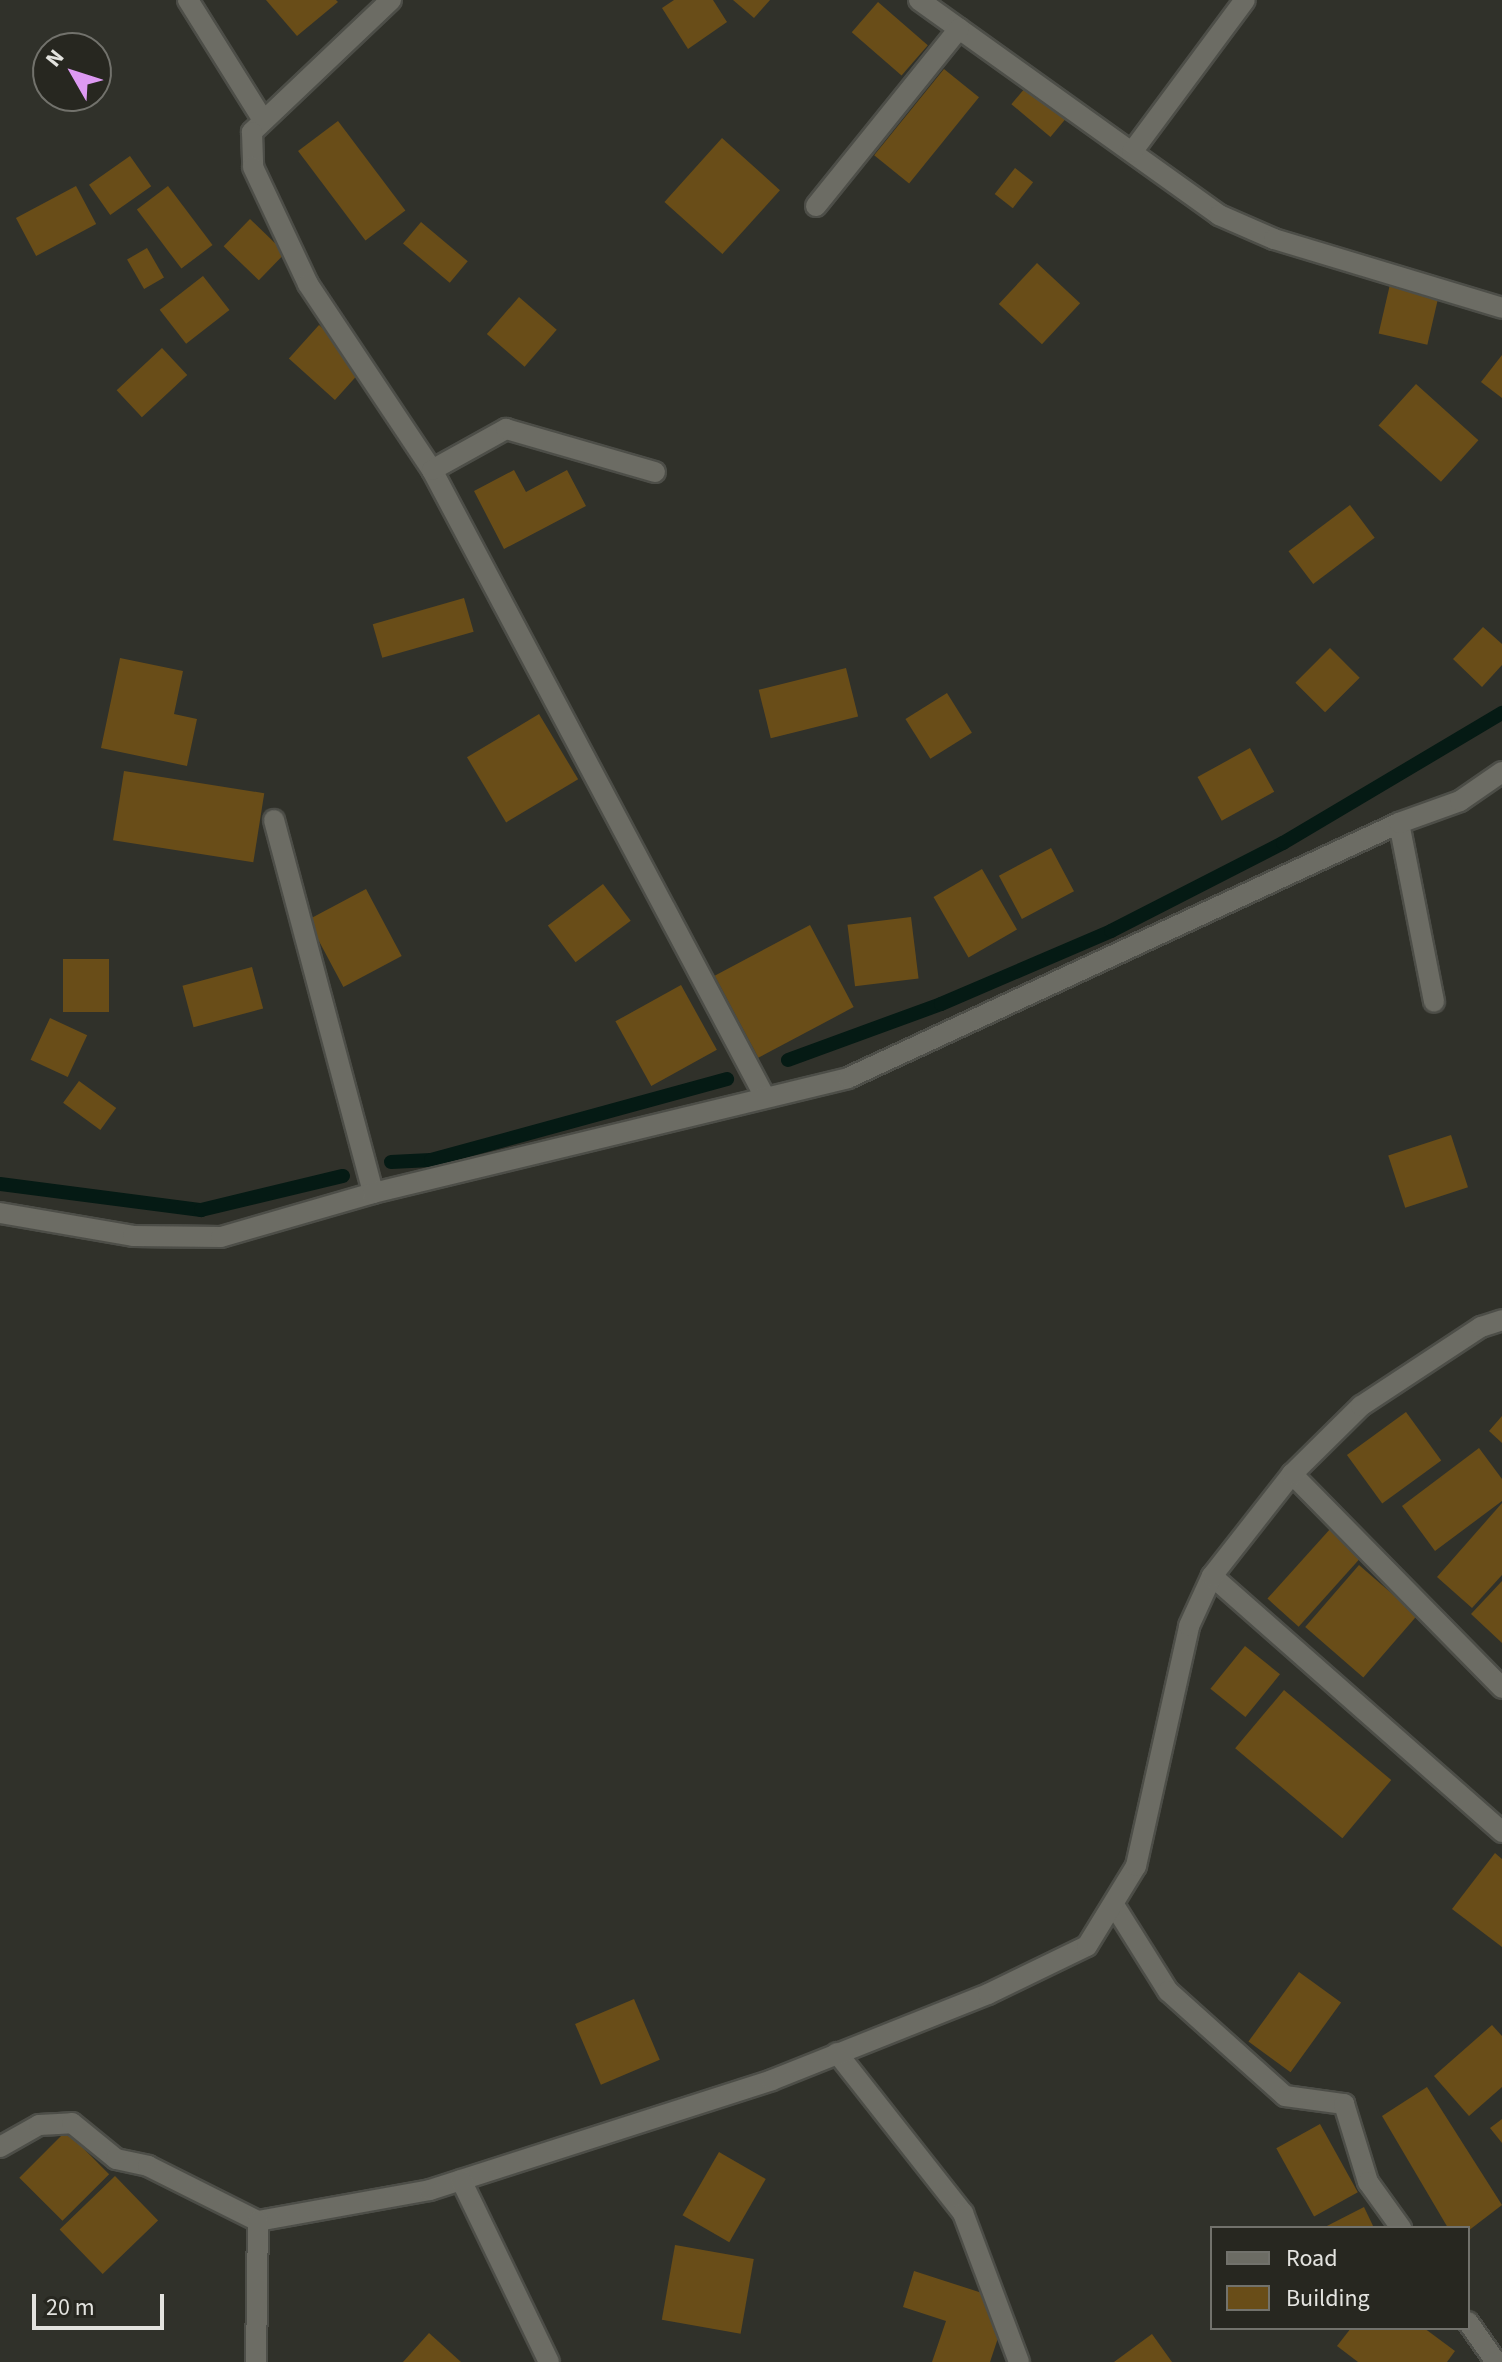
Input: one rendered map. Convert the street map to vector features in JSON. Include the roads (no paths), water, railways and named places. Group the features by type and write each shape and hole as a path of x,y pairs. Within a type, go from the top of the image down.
{"street":[{"path":"188,0 263,120"},
{"path":"391,0 263,120 252,132 248,151 308,284 432,470 765,1097"},
{"path":"919,0 1219,215 1274,239 1502,308"},
{"path":"1132,152 1245,0"},
{"path":"816,206 959,29"},
{"path":"432,470 506,429 655,472"},
{"path":"0,1213 133,1236 221,1237 373,1193 848,1078 1399,823 1460,801 1502,772"},
{"path":"274,820 373,1193"},
{"path":"1399,823 1434,1002"},
{"path":"0,2147 39,2125 72,2123 116,2159 148,2166 258,2221 461,2180 772,2080 988,1994 1087,1946 1136,1866 1189,1626 1212,1576 1292,1474 1361,1406 1481,1327 1502,1320"},
{"path":"1292,1474 1502,1688"},
{"path":"1212,1576 1502,1832"},
{"path":"1114,1905 1168,1991 1285,2096 1344,2104 1368,2182 1400,2226"},
{"path":"837,2053 963,2213 1019,2362"},
{"path":"461,2180 549,2362"},
{"path":"256,2362 258,2221"},
{"path":"1470,2325 1496,2362"}],"waterway":[{"path":"788,1060 941,1004 1111,931 1283,843 1502,713"},
{"path":"391,1162 431,1160 727,1079"},
{"path":"0,1184 201,1210 343,1176"}]}
